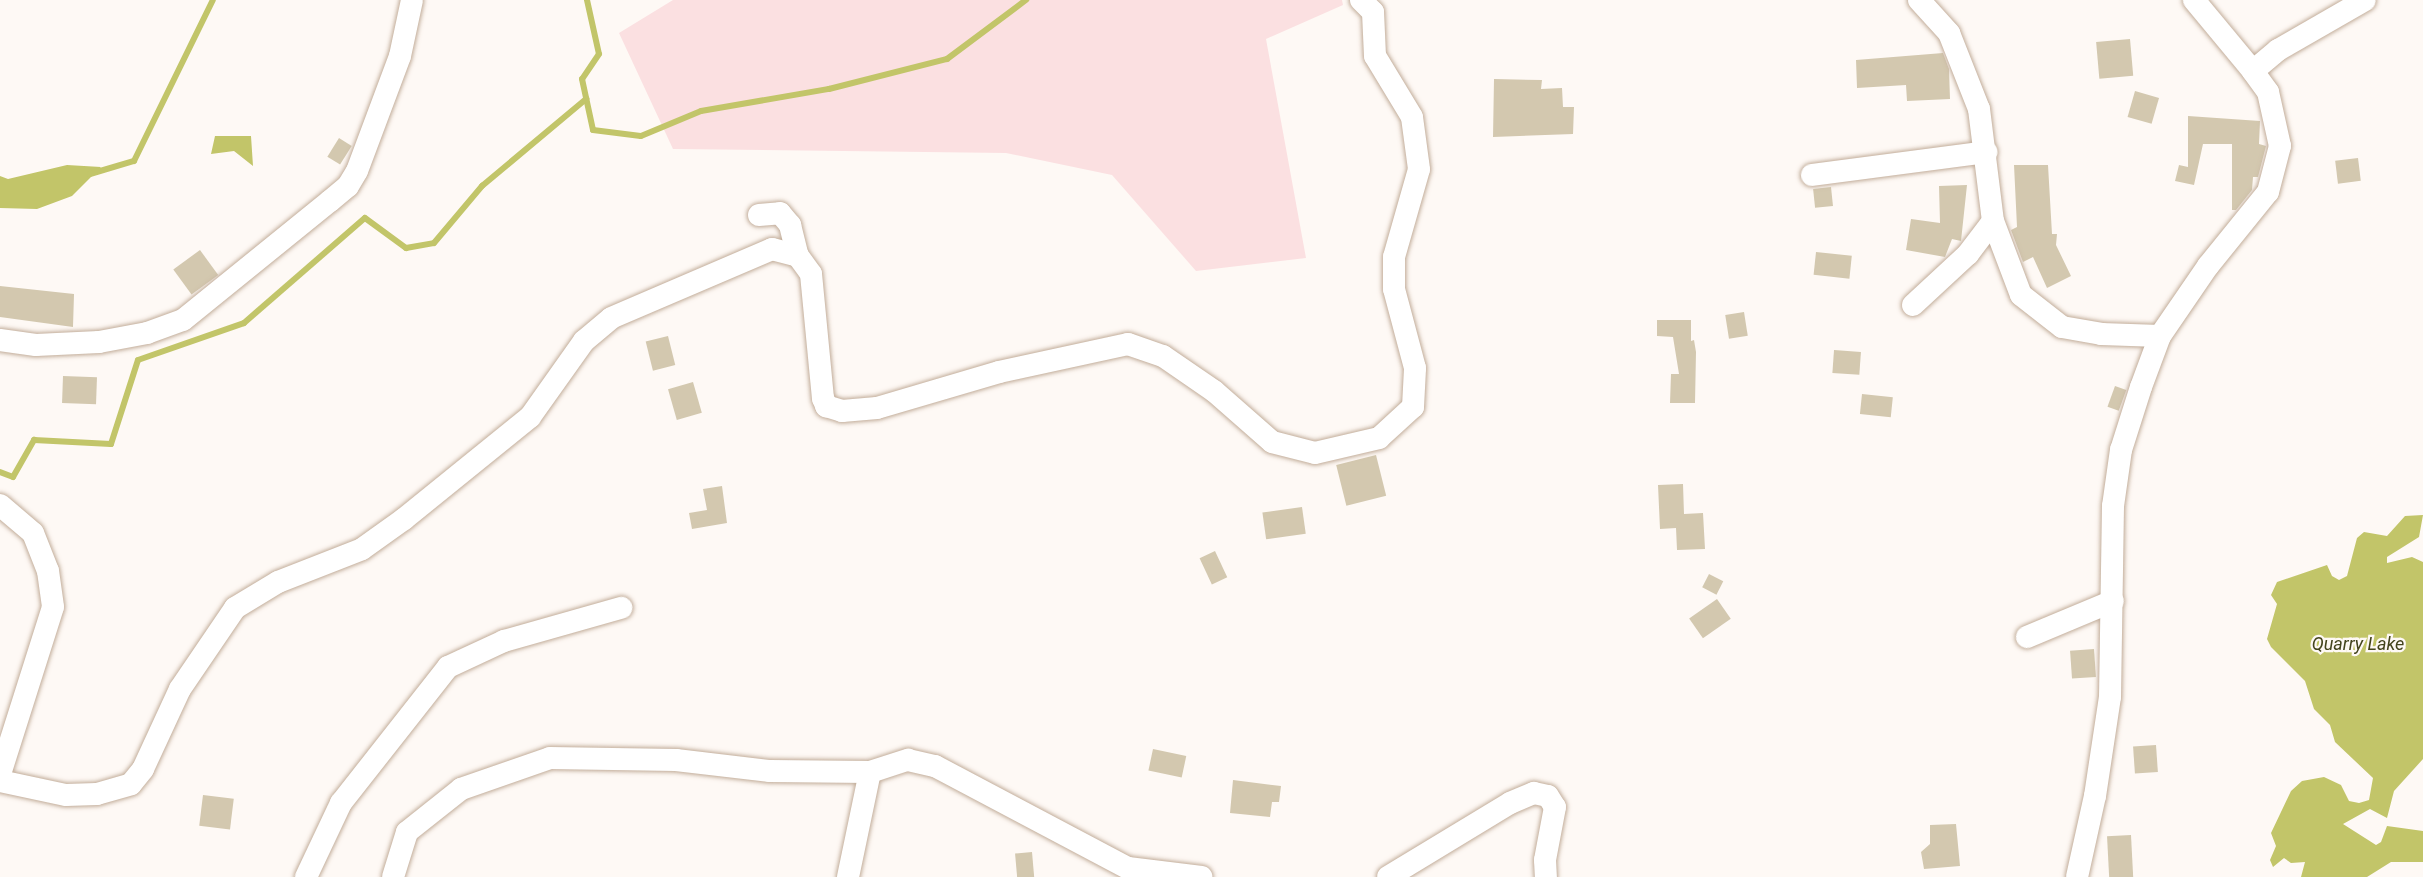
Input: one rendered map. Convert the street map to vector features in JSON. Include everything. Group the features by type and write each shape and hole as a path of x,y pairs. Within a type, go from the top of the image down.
{"street":[{"path":"0,340 36,345 99,342 147,333 183,320 330,201 348,186 357,171 400,56 412,0"},
{"path":"759,215 780,213 790,225 798,256 811,274 823,398 826,406 842,411 877,408 999,372 1128,344 1163,356 1215,391 1272,442 1315,453 1379,438 1413,407 1415,368 1394,289 1394,257 1419,170 1412,117 1375,56 1373,12 1361,0"},
{"path":"1919,0 1949,33 1980,109 1993,221 2021,295 2062,327 2101,334 2160,336"},
{"path":"2077,877 2110,697 2113,506 2121,450 2160,336 2208,266 2268,192 2280,146 2268,92 2194,0"},
{"path":"2253,71 2278,50 2365,0"},
{"path":"1812,175 1986,152"},
{"path":"1913,304 1968,254 1993,221"},
{"path":"0,781 66,795 97,794 131,784 143,769 180,689 235,608 278,582 363,549 404,519 530,417 584,341 611,318 772,249 798,256"},
{"path":"0,505 33,534 48,571 53,607 0,774"},
{"path":"2027,637 2113,601"},
{"path":"306,877 341,803 448,667 504,641 621,608"},
{"path":"393,877 407,832 461,789 550,758 676,760 770,771 870,772 908,759 935,766 1128,868 1201,877"},
{"path":"848,877 870,772"},
{"path":"1388,877 1534,793 1548,796 1555,807 1545,860 1546,877"}],"shaded area":[{"path":"673,0 1342,0 1343,5 1266,39 1306,258 1196,271 1112,175 1006,153 673,149 619,33"}],"water":[{"path":"215,136 251,136 253,166 234,151 211,154"},
{"path":"67,165 101,167 72,196 37,209 0,208 0,176 8,179"},
{"name":"Quarry Lake","path":"2423,515 2419,537 2387,557 2387,563 2412,557 2423,562 2423,759 2394,791 2387,818 2370,809 2343,824 2376,845 2381,842 2387,826 2423,831 2423,862 2391,862 2367,877 2301,877 2305,862 2291,863 2284,858 2273,867 2270,860 2276,846 2271,833 2291,791 2302,781 2324,777 2341,785 2349,801 2359,803 2369,800 2373,778 2335,742 2330,725 2314,709 2305,681 2271,647 2267,639 2277,604 2271,595 2277,582 2327,565 2332,576 2339,580 2347,576 2357,538 2364,532 2387,536 2405,516"}],"building":[{"path":"2130,39 2133,76 2099,79 2096,42"},
{"path":"1943,53 1949,69 1950,99 1907,101 1906,85 1857,88 1856,60"},
{"path":"1494,79 1542,80 1541,89 1562,88 1563,107 1574,107 1573,134 1493,137"},
{"path":"2135,91 2159,98 2152,124 2128,117"},
{"path":"2188,116 2260,121 2259,144 2266,146 2258,177 2253,177 2252,190 2236,210 2232,210 2232,144 2203,144 2194,185 2175,181 2179,165 2188,167"},
{"path":"339,138 352,146 340,165 327,157"},
{"path":"2358,158 2361,181 2338,184 2335,161"},
{"path":"2014,165 2048,165 2052,234 2057,234 2056,245 2071,276 2047,288 2033,257 2023,262 2011,230 2017,227"},
{"path":"1967,185 1961,241 1952,239 1945,257 1906,250 1911,219 1940,223 1939,186"},
{"path":"1831,187 1833,206 1815,208 1813,189"},
{"path":"200,250 218,275 192,294 173,269"},
{"path":"1816,252 1852,256 1849,279 1814,275"},
{"path":"0,286 74,294 73,327 0,317"},
{"path":"1744,312 1748,336 1729,339 1725,315"},
{"path":"1657,320 1691,320 1691,341 1694,340 1696,352 1695,403 1670,403 1671,374 1679,374 1673,337 1657,336"},
{"path":"668,336 675,365 653,371 646,342"},
{"path":"1834,350 1861,352 1859,375 1832,373"},
{"path":"63,376 97,377 96,404 62,403"},
{"path":"693,382 702,413 677,420 668,389"},
{"path":"2115,386 2126,390 2119,411 2107,407"},
{"path":"1862,394 1893,397 1891,417 1860,414"},
{"path":"1376,455 1386,496 1346,506 1336,465"},
{"path":"1683,484 1684,514 1703,513 1705,549 1677,550 1676,528 1660,529 1658,485"},
{"path":"722,486 727,523 692,529 689,513 707,510 703,489"},
{"path":"1302,507 1306,534 1266,539 1262,513"},
{"path":"1215,551 1227,577 1212,584 1200,558"},
{"path":"1709,574 1723,581 1716,595 1702,587"},
{"path":"1717,599 1731,619 1703,638 1689,619"},
{"path":"2094,649 2096,677 2072,679 2070,651"},
{"path":"2156,745 2158,772 2135,774 2133,747"},
{"path":"1153,749 1186,756 1182,778 1148,771"},
{"path":"1233,780 1281,786 1279,802 1272,802 1270,817 1230,813"},
{"path":"203,795 234,799 230,830 199,826"},
{"path":"1956,824 1960,866 1924,869 1921,852 1930,844 1930,825"},
{"path":"2131,835 2133,877 2109,877 2107,836"},
{"path":"1032,852 1034,877 1017,877 1015,853"}],"waterway":[{"path":"90,174 134,161 213,0"},
{"path":"587,0 599,54 582,79 593,130 641,136 701,111 829,89 947,59 1026,0"},
{"path":"0,472 13,477 34,440 111,444 138,360 244,323 365,218 406,248 434,243 482,186 586,99"}]}
